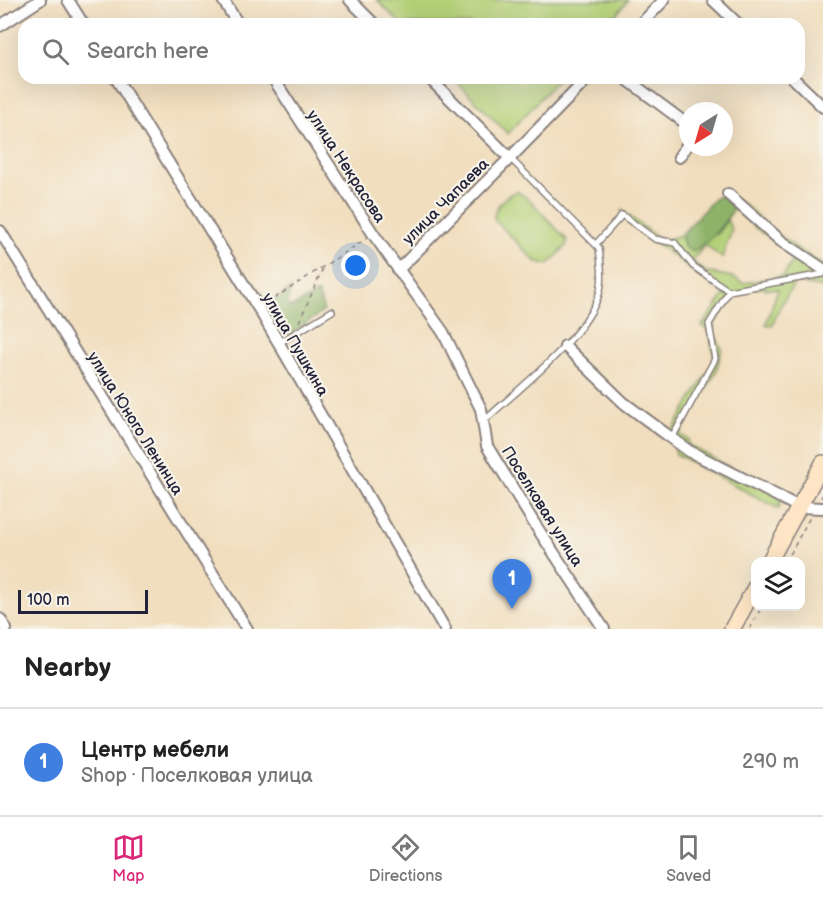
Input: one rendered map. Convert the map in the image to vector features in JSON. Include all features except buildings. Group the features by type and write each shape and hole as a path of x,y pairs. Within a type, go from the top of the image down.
{"main road":[{"path":"772,557 812,509 823,463"},
{"path":"732,629 751,595"}],"street":[{"path":"0,26 40,0"},
{"path":"68,0 79,18"},
{"path":"223,0 234,18"},
{"path":"350,0 368,18"},
{"path":"647,18 664,0"},
{"path":"713,0 732,18"},
{"name":"улица Пушкина","path":"120,84 259,309 445,629"},
{"name":"улица Некрасова","path":"277,84 398,270"},
{"name":"улица Чапаева","path":"398,270 510,158 435,84"},
{"path":"510,158 582,84"},
{"path":"633,84 679,118"},
{"path":"799,84 823,107"},
{"path":"728,194 781,241 823,269"},
{"name":"улица Юного Ленинца","path":"0,231 247,629"},
{"name":"Поселковая улица","path":"398,270 443,332 481,409 487,446 534,523 604,629"},
{"path":"565,346 624,403 672,438 733,475 812,509"},
{"path":"0,619 6,629"}],"lane":[{"path":"482,422 565,346 586,321 602,286 599,248 510,158"},
{"path":"596,244 622,215 655,239 675,243 693,266 729,291 823,274"},
{"path":"672,438 715,359 709,324 729,291"},
{"path":"279,343 332,311"}],"path":[{"path":"259,309 374,235"},
{"path":"294,334 325,266"},
{"path":"788,557 812,509"},
{"path":"750,629 759,611"}],"green space":[{"path":"377,0 628,0 614,18 395,18"},
{"path":"459,84 554,84 508,134"},
{"path":"517,191 530,200 567,240 566,246 548,265 535,261 494,219 501,202"},
{"path":"722,195 745,205 771,230 823,266 823,288 795,282 772,326 766,324 778,289 751,288 735,295 714,324 714,333 722,349 716,372 680,434 689,440 687,444 763,486 782,491 779,509 676,454 671,433 715,360 709,331 702,326 725,294 630,224 621,210 662,241 681,235 685,247 717,234 727,220 732,230 722,258 705,245 692,261 706,272 732,277 743,283 783,276 796,256 754,227"},
{"path":"722,195 734,209 730,215 706,243 693,251 685,247 681,235 714,199"},
{"path":"291,289 287,302 290,308 318,293 324,311 289,335 278,328 268,310 270,303"}],"place":[{"name":"Центр мебели","path":"512,609"}]}
